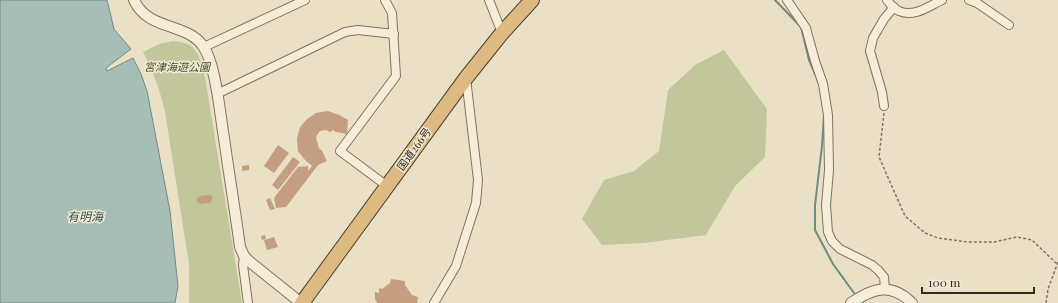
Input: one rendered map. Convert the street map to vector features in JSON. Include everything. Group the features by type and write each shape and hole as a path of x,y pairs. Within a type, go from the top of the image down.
{"highway":[{"name":"国道266号","path":"301,303 466,78 502,33 532,0"}],"street":[{"path":"134,0 146,16 155,22 188,34 197,39 204,47 209,60 217,94 239,240 244,256 243,266 248,303"},
{"path":"204,47 305,0"},
{"path":"385,0 392,13 396,76 340,151 387,186"},
{"path":"490,0 502,33"},
{"path":"787,0 806,28 824,91 828,115 829,170 826,205 828,232 832,241 840,249 872,265 878,270 884,277 885,289"},
{"path":"887,0 900,12 909,13 922,11 942,0"},
{"path":"969,0 977,3 1009,25"},
{"path":"884,106 882,92 870,51 873,38 894,7"},
{"path":"217,94 345,32 358,30 394,34"},
{"path":"434,303 456,266 476,203 478,180 466,78"},
{"path":"244,256 301,303"},
{"path":"851,303 869,292 885,289 900,293 912,303"}],"path":[{"path":"884,106 879,157 905,216 925,233 938,238 968,242 994,242 1017,237 1032,240 1057,263 1048,289 1046,303"}],"green space":[{"name":"宮津海遊公園","path":"173,41 182,42 193,48 199,57 205,77 242,303 189,303 189,264 165,112 156,81 143,52 159,44"},
{"path":"724,50 767,109 765,157 735,186 706,235 644,243 602,245 582,219 604,180 634,171 659,151 668,90 695,65"}],"water":[{"name":"有明海","path":"0,0 107,0 114,29 131,49 106,68 107,71 133,58 147,91 170,211 178,286 175,303 0,303"}],"building":[{"path":"328,111 348,120 347,134 333,130 330,132 326,130 320,131 316,138 319,148 327,161 318,165 286,207 276,208 274,198 298,167 308,166 308,171 312,166 298,151 297,139 300,127 307,119 316,113"},
{"path":"278,145 289,153 274,173 264,166"},
{"path":"293,157 300,162 278,190 272,185"},
{"path":"249,165 249,170 242,171 242,166"},
{"path":"209,195 213,197 210,203 200,204 196,200 200,196"},
{"path":"270,198 275,209 270,210 266,200"},
{"path":"265,235 266,239 262,240 261,236"},
{"path":"274,237 278,247 267,250 264,240"},
{"path":"391,279 405,281 405,285 412,295 418,297 417,303 377,303 375,299 375,292 379,293 379,288 382,289 390,283"}],"waterway":[{"path":"775,0 801,27 809,60 819,83"},
{"path":"824,115 815,205 815,230 833,264 854,293"}]}
